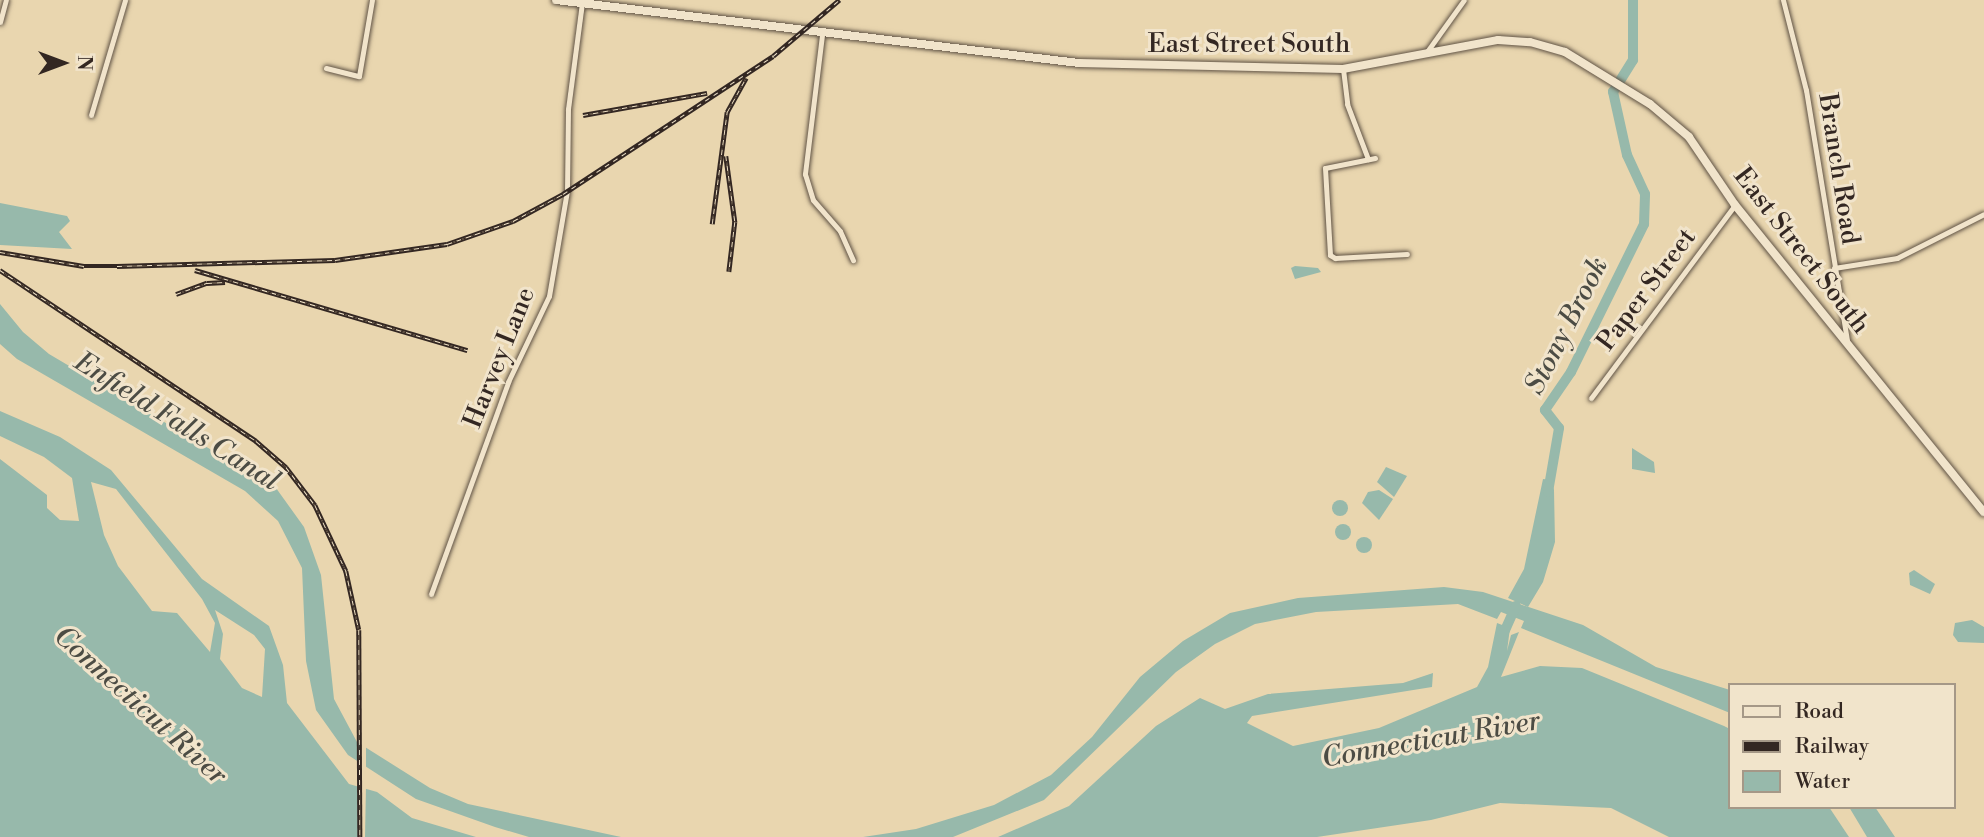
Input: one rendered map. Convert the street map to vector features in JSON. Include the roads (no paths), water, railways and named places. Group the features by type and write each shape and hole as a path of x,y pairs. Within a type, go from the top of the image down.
{"main road":[{"name":"East Street South","path":"556,0 822,35 1079,63 1343,69 1515,40 1548,46 1587,63 1650,104 1689,137 1735,205 1984,512"}],"street":[{"path":"0,22 6,0"},
{"path":"91,115 125,0"},
{"path":"326,68 359,76 372,0"},
{"path":"1426,53 1464,0"},
{"name":"Branch Road","path":"1783,0 1806,90 1847,345"},
{"name":"Harvey Lane","path":"432,594 510,377 549,296 568,187 568,109 582,3"},
{"path":"822,35 804,174 815,203 840,231 853,260"},
{"path":"1343,69 1347,104 1371,159 1324,169 1330,256 1407,254"},
{"name":"Paper Street","path":"1591,398 1735,205"},
{"path":"1834,268 1897,258 1984,214"}],"water":[{"path":"0,203 67,216 70,221 59,232 72,249 0,245"},
{"path":"1291,268 1318,268 1321,272 1295,279"},
{"path":"0,304 23,332 49,354 276,488 304,527 321,575 334,699 357,742 430,788 468,804 621,837 529,837 495,827 416,799 348,755 316,710 306,661 302,568 278,521 245,491 17,359 0,344"},
{"name":"Connecticut River","path":"0,411 60,437 111,470 202,579 269,626 283,665 287,703 349,784 377,792 412,818 476,837 0,837 0,459 47,495 47,508 60,520 79,521 72,478 44,457 0,436","holes":["91,482 116,489 202,599 215,623 210,652 177,613 152,611 118,566 104,535","215,610 254,635 265,649 262,697 242,688 220,659 223,634"]},
{"path":"1632,448 1654,462 1655,473 1632,469"},
{"path":"1386,467 1407,476 1394,497 1377,482"},
{"path":"1543,479 1551,480 1554,490 1555,542 1543,582 1528,607 1508,598 1524,569"},
{"path":"1379,490 1393,499 1379,520 1362,503 1368,492"},
{"path":"1337,500 1343,500 1348,508 1346,514 1337,516 1332,511 1332,505"},
{"path":"1340,524 1346,524 1351,532 1349,538 1340,540 1335,535 1335,529"},
{"path":"1361,537 1367,537 1372,545 1370,551 1361,553 1356,548 1356,542"},
{"path":"1914,570 1935,584 1930,594 1910,585 1909,573"},
{"path":"1444,587 1483,592 1583,625 1656,667 1728,689 1728,712 1521,628 1524,621 1501,612 1497,619 1458,604 1316,612 1255,624 1215,644 1176,672 1044,800 953,837 863,837 916,829 994,805 1051,775 1092,737 1140,677 1183,641 1230,613 1298,598"},
{"path":"1972,620 1984,627 1984,643 1958,642 1953,635 1955,623"},
{"name":"Connecticut River","path":"1497,623 1510,628 1507,651 1511,635 1519,632 1501,677 1540,666 1582,668 1724,726 1728,728 1728,809 1830,809 1849,837 1669,837 1611,808 1500,803 1431,820 1317,837 998,837 1069,806 1156,726 1200,698 1225,709 1268,694 1403,683 1433,673 1432,687 1252,716 1247,723 1293,746 1379,728 1477,687 1488,667"},
{"path":"1850,809 1876,809 1895,837 1867,837"}],"waterway":[{"name":"Stony Brook","path":"1548,492 1559,428 1545,410 1571,372 1644,224 1645,194 1627,155 1613,92 1633,60 1633,0"},
{"name":"Stony Brook","path":"1502,637 1516,606"}],"railway":[{"path":"0,252 84,266 117,266 335,260 447,244 513,221 563,194 773,56 839,0"},
{"path":"712,224 727,112 746,78"},
{"path":"583,115 707,93"},
{"path":"726,156 735,222 729,272"},
{"path":"0,270 256,441 286,467 315,505 346,571 359,630 360,837"},
{"path":"195,270 467,350"},
{"path":"176,294 207,283 225,282"}],"water label":[{"name":"Enfield Falls Canal","path":"177,422"}]}
